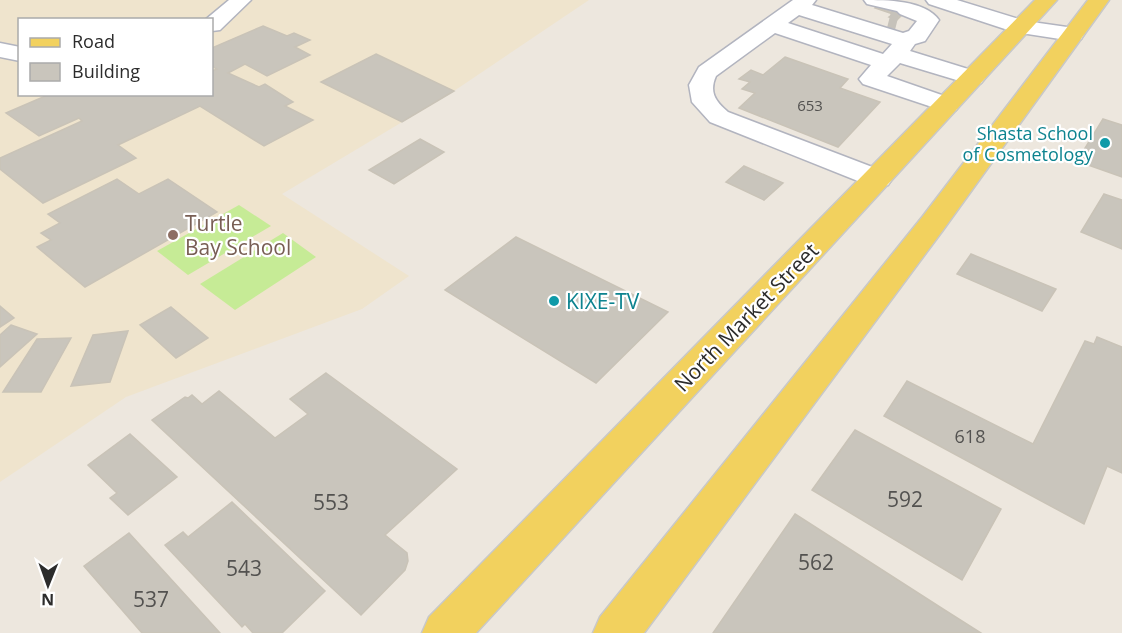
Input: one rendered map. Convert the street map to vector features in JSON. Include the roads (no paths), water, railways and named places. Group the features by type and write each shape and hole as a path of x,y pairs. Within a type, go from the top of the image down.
{"main road":[{"path":"616,633 933,223 1099,0"},
{"name":"North Market Street","path":"445,633 1035,13"}],"street":[{"path":"213,24 241,0"},
{"path":"837,0 898,31 973,78"},
{"path":"874,0 898,31"},
{"path":"936,0 1035,13"},
{"path":"990,0 1035,13 1073,34"},
{"path":"878,179 719,117 705,105 699,92 701,80 707,72 801,3 898,31"},
{"path":"772,25 898,31"},
{"path":"898,31 871,79 947,105"},
{"path":"0,50 18,54"}],"tunnel":[{"path":"890,16 898,18"}],"place":[{"name":"Shasta School of Cosmetology","path":"1105,143"},
{"name":"Turtle Bay School","path":"173,235"},
{"name":"KIXE-TV","path":"554,301"}]}
